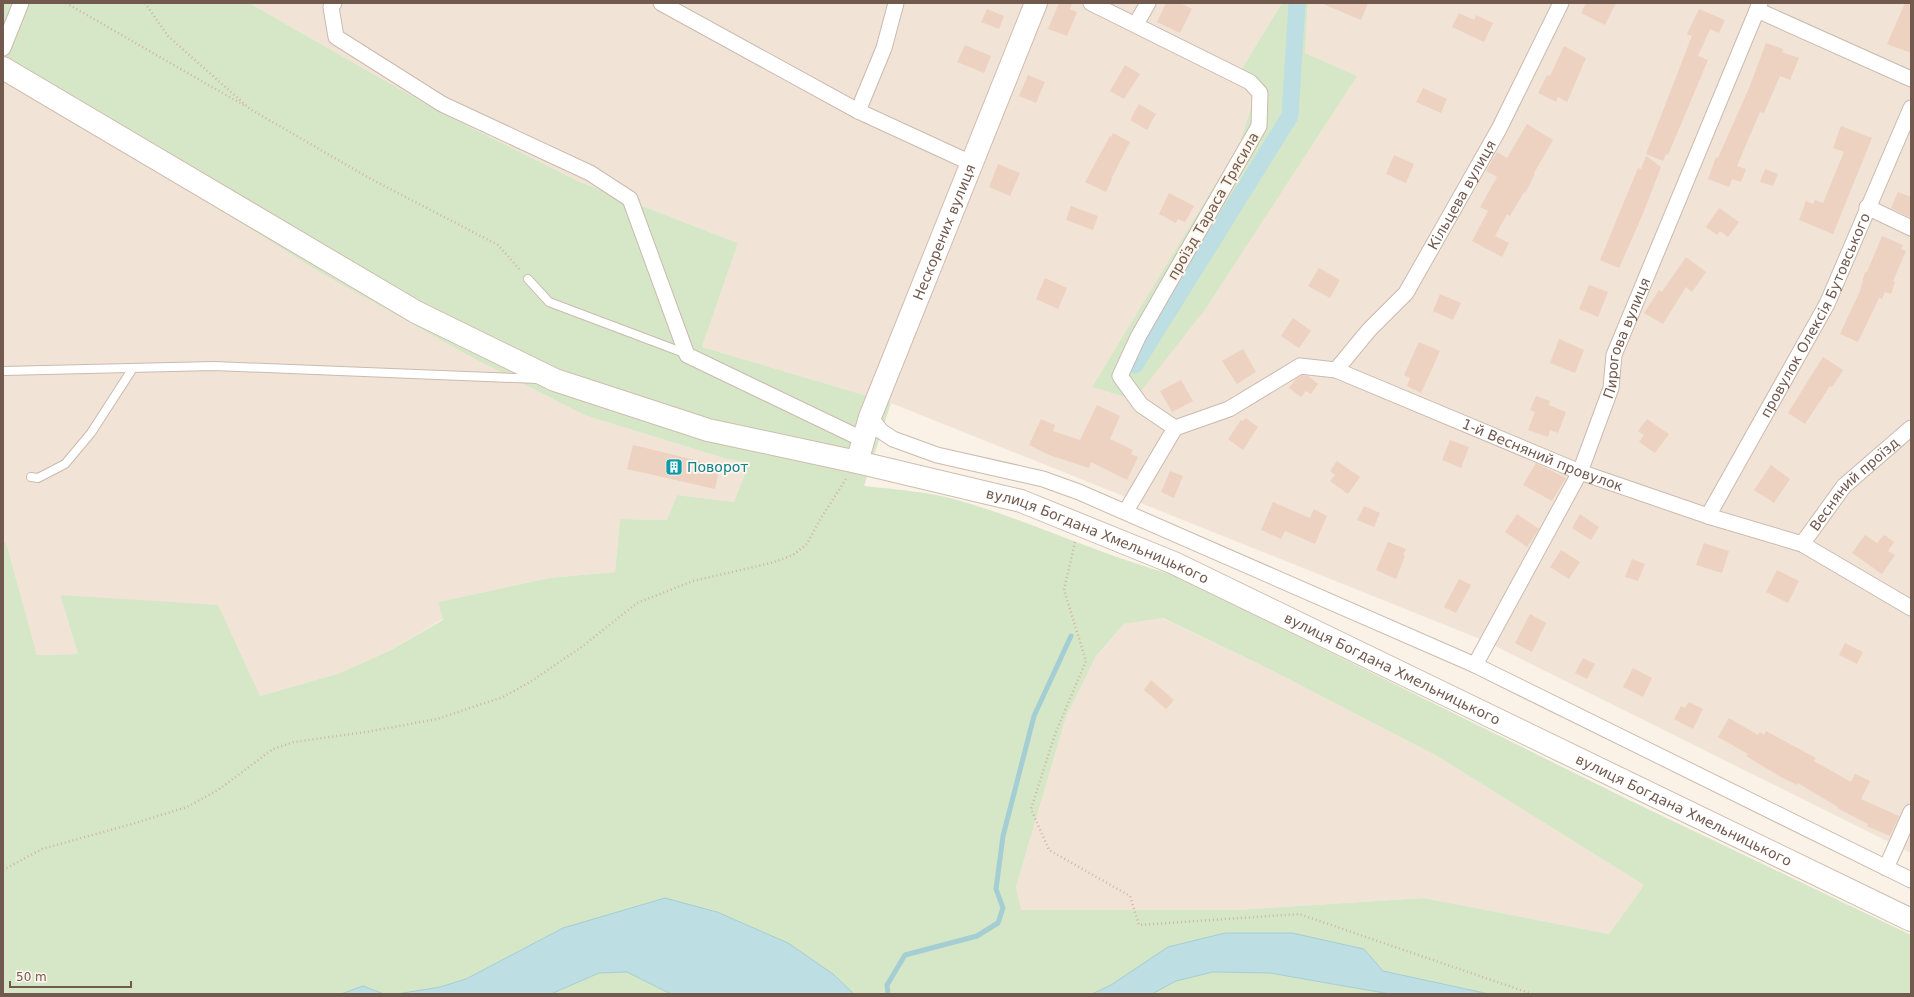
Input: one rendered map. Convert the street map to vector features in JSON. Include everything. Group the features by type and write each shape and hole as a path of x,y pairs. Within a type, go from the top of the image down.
{"main road":[{"name":"Нескорених вулиця","path":"857,462 870,417 1036,3"},
{"name":"вулиця Богдана Хмельницького","path":"3,68 416,312 555,380 708,430 857,462 1021,501 1079,524 1174,563 1911,920"}],"street":[{"path":"3,48 21,3"},
{"path":"334,3 331,7 336,37 442,104 590,173 630,198 688,355 864,440"},
{"path":"662,3 858,111 971,163"},
{"path":"858,111 884,48 896,3"},
{"name":"проїзд Тараса Трясила","path":"1091,3 1136,24 1250,82 1260,93 1259,126 1138,337 1120,376 1141,405 1175,428"},
{"path":"1136,24 1148,3"},
{"name":"Кільцева вулиця","path":"1336,370 1368,330 1406,293 1499,129 1561,3"},
{"path":"1759,6 1911,79"},
{"name":"Пирогова вулиця","path":"1475,665 1580,472 1611,388 1614,356 1759,6"},
{"name":"провулок Олексія Бутовського","path":"1708,516 1826,304 1911,108"},
{"path":"1867,208 1911,228"},
{"name":"1-й Весняний провулок","path":"1175,428 1229,408 1300,366 1336,370 1580,472 1708,516 1802,544 1911,608"},
{"path":"870,417 881,431 893,440 937,455 986,468 1043,479 1126,511 1475,665 1911,880"},
{"path":"1126,511 1175,428"},
{"name":"Весняний проїзд","path":"1802,544 1844,486 1911,428"},
{"path":"1886,868 1911,812"}],"lane":[{"path":"528,279 550,302 688,355"},
{"path":"3,371 214,366 555,380"},
{"path":"31,477 38,478 65,464 92,433 133,368"}],"path":[{"path":"66,3 370,179 498,245 528,279"},
{"path":"145,3 168,36 250,109"},
{"path":"3,870 42,849 187,807 218,790 273,749 294,742 351,735 437,719 503,697 530,682 583,646 637,603 693,581 771,564 793,555 807,544 821,518 857,462"},
{"path":"1079,524 1064,590 1086,660 1055,734 1032,809 1049,850 1130,896 1139,925 1299,914 1532,994"}],"shaded area":[{"path":"249,3 1282,3 1241,70 1254,99 1239,145 1092,387 1134,400 1356,76 1305,53 1308,3 1911,3 1911,853 1485,641 891,403 702,347 738,243 580,182 438,111"},
{"path":"3,79 130,153 319,272 471,357 584,415 727,459 749,463 734,502 677,495 667,520 620,519 615,572 549,578 438,602 443,619 389,651 340,673 260,696 60,595 78,654 37,655 6,542 3,543"},
{"path":"1162,618 1263,666 1437,756 1644,885 1609,934 1424,898 1236,910 1020,910 1016,887 1066,717 1096,656 1124,624"}],"green space":[{"path":"3,3 249,3 438,111 580,182 738,243 702,347 891,403 864,486 947,497 985,508 1119,558 1174,575 1631,801 1911,935 1911,994 1489,994 1383,971 1364,949 1111,985 1092,994 854,994 833,974 563,928 466,979 440,987 397,994 384,994 363,986 341,994 3,994 3,543 6,542 37,655 78,654 60,595 218,605 260,696 340,673 389,651 443,620 438,602 549,578 615,572 620,519 667,520 677,495 734,502 749,463 727,459 584,415 471,357 319,272 130,153 3,79","holes":["1163,618 1263,666 1437,756 1644,885 1609,934 1424,898 1236,910 1021,910 1016,887 1066,717 1096,656 1124,624"]},
{"path":"1282,3 1308,3 1305,53 1357,76 1206,308 1134,400 1092,387 1239,145 1254,99 1241,70"},
{"path":"627,972 671,994 551,994 599,973"},
{"path":"1213,972 1270,973 1390,994 1152,994 1176,981"}],"water":[{"path":"665,898 717,912 788,943 833,974 854,994 671,994 627,972 599,973 551,994 397,994 440,987 466,979 563,928"},
{"path":"1225,933 1292,933 1364,949 1383,971 1489,994 1390,994 1270,973 1213,972 1176,981 1152,994 1092,994 1111,985 1168,947"},
{"path":"363,986 384,994 341,994"}],"building":[{"path":"1059,3 1072,3 1070,9 1077,12 1067,36 1048,29"},
{"path":"1166,3 1180,3 1192,9 1180,33 1157,22"},
{"path":"1321,3 1368,3 1361,20"},
{"path":"1586,3 1616,3 1605,25 1581,13"},
{"path":"1905,3 1911,3 1911,53 1887,44"},
{"path":"987,9 1004,16 999,29 981,22"},
{"path":"1699,9 1725,20 1719,33 1710,29 1698,56 1708,60 1668,155 1666,154 1663,161 1646,154 1692,36 1687,34"},
{"path":"1459,13 1474,20 1476,15 1493,23 1484,42 1452,27"},
{"path":"1766,43 1783,49 1782,52 1799,58 1790,80 1780,76 1764,113 1760,112 1737,166 1746,169 1741,182 1732,179 1729,187 1708,179 1716,157 1718,158 1749,88"},
{"path":"965,45 991,56 984,73 957,62"},
{"path":"1564,46 1586,58 1567,102 1558,97 1556,102 1538,93 1547,75 1550,76"},
{"path":"1125,65 1140,74 1124,99 1110,91"},
{"path":"1028,75 1045,82 1036,103 1019,96"},
{"path":"1423,88 1447,99 1441,113 1416,102"},
{"path":"1139,104 1156,114 1147,130 1130,120"},
{"path":"1527,124 1553,140 1534,173 1535,174 1525,193 1524,192 1510,216 1507,214 1495,236 1509,243 1502,257 1472,241 1488,211 1480,207 1497,177 1486,171 1497,152 1507,158"},
{"path":"1841,126 1872,138 1833,234 1799,220 1806,201 1813,204 1815,200 1823,203 1844,152 1833,148"},
{"path":"1113,133 1130,142 1106,192 1085,182"},
{"path":"1394,155 1414,164 1406,183 1386,174"},
{"path":"1646,156 1661,167 1642,216 1619,268 1600,260 1638,168 1641,169"},
{"path":"998,164 1020,173 1010,196 989,187"},
{"path":"1765,169 1778,174 1773,186 1760,182"},
{"path":"1898,192 1911,197 1911,218 1891,208"},
{"path":"1169,193 1194,206 1185,222 1178,219 1176,223 1159,214"},
{"path":"1071,206 1098,216 1093,230 1066,220"},
{"path":"1719,208 1739,222 1728,237 1720,231 1717,235 1706,227"},
{"path":"1882,236 1903,245 1901,249 1906,251 1893,281 1895,282 1891,294 1885,292 1882,299 1879,298 1858,342 1840,334 1860,291 1865,272 1867,272"},
{"path":"1686,257 1706,272 1692,292 1686,287 1663,324 1644,313 1659,290 1662,292"},
{"path":"1319,268 1340,280 1330,298 1308,286"},
{"path":"1045,278 1067,288 1058,309 1036,299"},
{"path":"1589,285 1608,292 1598,317 1579,309"},
{"path":"1440,294 1461,303 1453,320 1433,311"},
{"path":"1293,318 1311,331 1299,348 1281,336"},
{"path":"1559,339 1584,350 1575,373 1550,363"},
{"path":"1419,342 1440,351 1421,393 1407,386 1410,378 1404,375"},
{"path":"1243,349 1256,372 1237,384 1222,361"},
{"path":"1823,357 1843,370 1832,387 1830,386 1805,424 1788,413"},
{"path":"1302,375 1308,376 1318,384 1311,394 1306,391 1301,397 1289,388 1296,379"},
{"path":"1181,380 1193,401 1172,412 1160,391"},
{"path":"1536,396 1550,401 1549,405 1566,412 1558,433 1550,430 1548,437 1528,430 1535,412 1530,410"},
{"path":"1097,405 1120,416 1110,439 1133,450 1131,454 1138,457 1127,480 1091,462 1089,468 1049,455 1029,445 1041,419 1055,425 1053,431 1080,440"},
{"path":"1246,418 1258,427 1243,450 1228,439 1241,420 1243,421"},
{"path":"1647,419 1669,434 1655,453 1639,442 1644,435 1638,431"},
{"path":"1450,440 1469,447 1461,468 1442,460"},
{"name":"Поворот","path":"633,445 720,466 715,489 627,469"},
{"path":"1337,461 1360,477 1348,494 1330,481 1335,475 1330,471"},
{"path":"1536,463 1566,478 1552,501 1523,485"},
{"path":"1771,465 1790,479 1774,503 1754,490"},
{"path":"1170,471 1183,476 1174,498 1161,492"},
{"path":"1273,502 1310,518 1314,509 1327,516 1315,544 1285,531 1281,539 1261,530"},
{"path":"1364,506 1380,513 1374,527 1357,520"},
{"path":"1517,514 1539,529 1527,547 1505,532"},
{"path":"1580,514 1599,527 1591,540 1572,528"},
{"path":"1865,535 1877,543 1884,535 1894,542 1888,551 1895,555 1882,574 1852,553"},
{"path":"1388,542 1406,549 1403,555 1405,556 1396,579 1376,570"},
{"path":"1704,543 1729,551 1722,573 1696,565"},
{"path":"1561,550 1580,562 1569,579 1550,567"},
{"path":"1632,559 1645,564 1638,581 1625,577"},
{"path":"1777,570 1799,581 1788,603 1766,592"},
{"path":"1459,579 1471,585 1456,613 1444,607"},
{"path":"1530,614 1546,623 1532,652 1515,643"},
{"path":"1845,643 1863,652 1857,664 1839,655"},
{"path":"1583,658 1595,664 1587,679 1575,673"},
{"path":"1633,668 1652,678 1643,697 1623,687"},
{"path":"1151,680 1174,700 1166,709 1144,690"},
{"path":"1689,702 1703,709 1693,729 1674,719 1681,706 1685,708"},
{"path":"1729,718 1758,735 1760,732 1764,735 1766,731 1816,758 1814,761 1851,782 1855,774 1870,781 1861,799 1899,816 1890,836 1867,826 1868,824 1837,808 1838,807 1798,783 1797,785 1779,776 1746,756 1748,754 1718,737"}],"waterway":[{"path":"1135,365 1290,116 1297,3"},
{"path":"888,994 887,985 905,955 977,936 998,923 1003,908 996,889 1003,836 1034,716 1071,636"}],"place":[{"name":"Поворот","path":"674,467"}]}
